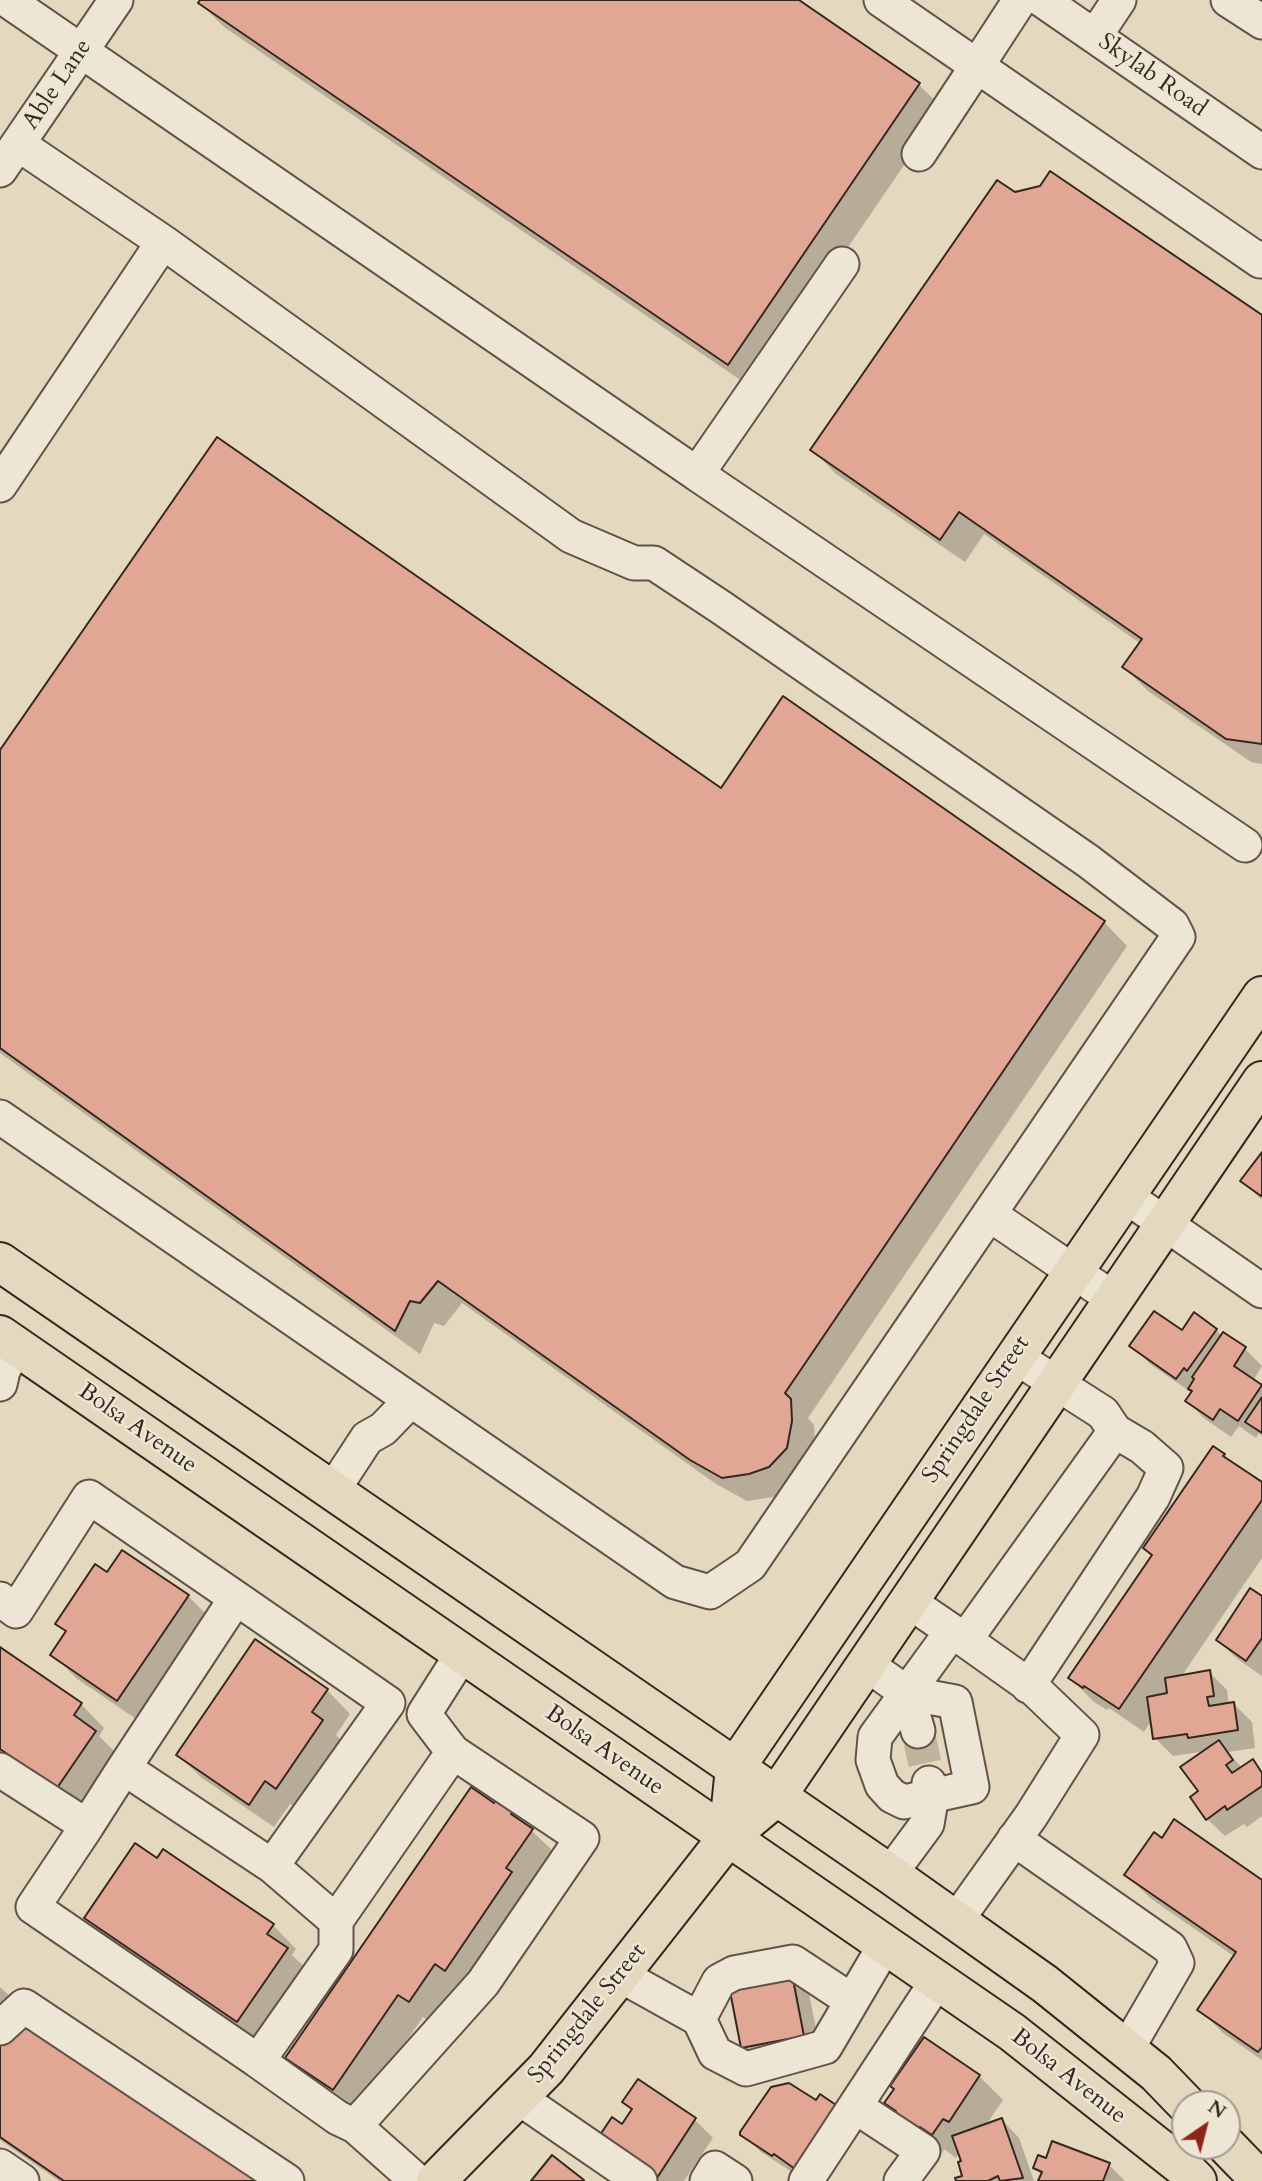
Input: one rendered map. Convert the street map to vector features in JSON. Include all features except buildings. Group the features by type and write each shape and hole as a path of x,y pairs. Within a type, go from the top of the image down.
{"main road":[{"name":"Springdale Street","path":"728,1837 735,1768 1262,996"},
{"name":"Springdale Street","path":"436,2181 546,2069 728,1837 776,1797 1262,1081"},
{"path":"0,1262 890,1874 1045,1984 1156,2073 1172,2090"},
{"path":"8,1340 46,1327 65,1333 192,1423 213,1430 237,1425"},
{"name":"Bolsa Avenue","path":"8,1340 1012,2032 1197,2181"},
{"path":"1241,2160 1261,2181"}],"street":[{"path":"7,0 697,474 1256,840"},
{"name":"Able Lane","path":"9,157 116,0"},
{"path":"881,0 1261,261"},
{"path":"919,154 1020,0"},
{"name":"Skylab Road","path":"1042,0 1262,152"},
{"path":"1095,36 1119,0"},
{"path":"1228,0 1262,22"},
{"path":"0,1116 675,1582 710,1592 750,1565 1178,937 1172,925 1088,861 665,570 654,563 634,563 571,536 163,242 9,157"},
{"path":"0,485 163,242"},
{"path":"697,474 842,264"},
{"path":"1124,1195 1262,1291"},
{"path":"989,1214 1114,1299"},
{"path":"0,1384 8,1340"},
{"path":"1014,1356 1103,1413 1115,1431 1142,1447 1166,1468 1153,1497 1028,1686"},
{"path":"333,1489 368,1438 383,1429 399,1393"},
{"path":"866,1664 907,1693 955,1702 972,1787 930,1789 904,1802 892,1796 882,1785 873,1760 875,1737 907,1693 959,1636 1115,1431"},
{"path":"0,1599 16,1611 89,1497 388,1703 424,1714 453,1752 582,1838 483,1983 355,2126"},
{"path":"236,1598 33,1907 338,2118 355,2126 417,2181"},
{"path":"908,1601 1028,1686 1082,1735 956,1922"},
{"path":"424,1714 462,1654"},
{"path":"907,1693 918,1731"},
{"path":"272,1866 388,1703"},
{"path":"258,2062 336,1950 336,1921 453,1752"},
{"path":"124,1768 272,1866 336,1921"},
{"path":"0,1770 87,1826"},
{"path":"890,1874 927,1824 930,1789"},
{"path":"1014,1839 1170,1948 1177,1964 1127,2049"},
{"path":"620,1975 699,2019 715,2053 746,2069 825,2047 885,1945"},
{"path":"699,2019 719,1982 734,1973 793,1962 852,2001"},
{"path":"806,2181 937,1981"},
{"path":"0,2028 24,2006 287,2181"},
{"path":"519,2098 640,2181"},
{"path":"856,2107 923,2151 901,2181"},
{"path":"0,2166 22,2181"},
{"path":"707,2181 715,2168 735,2181"}],"tunnel":[{"path":"918,1731 929,1783"}]}
